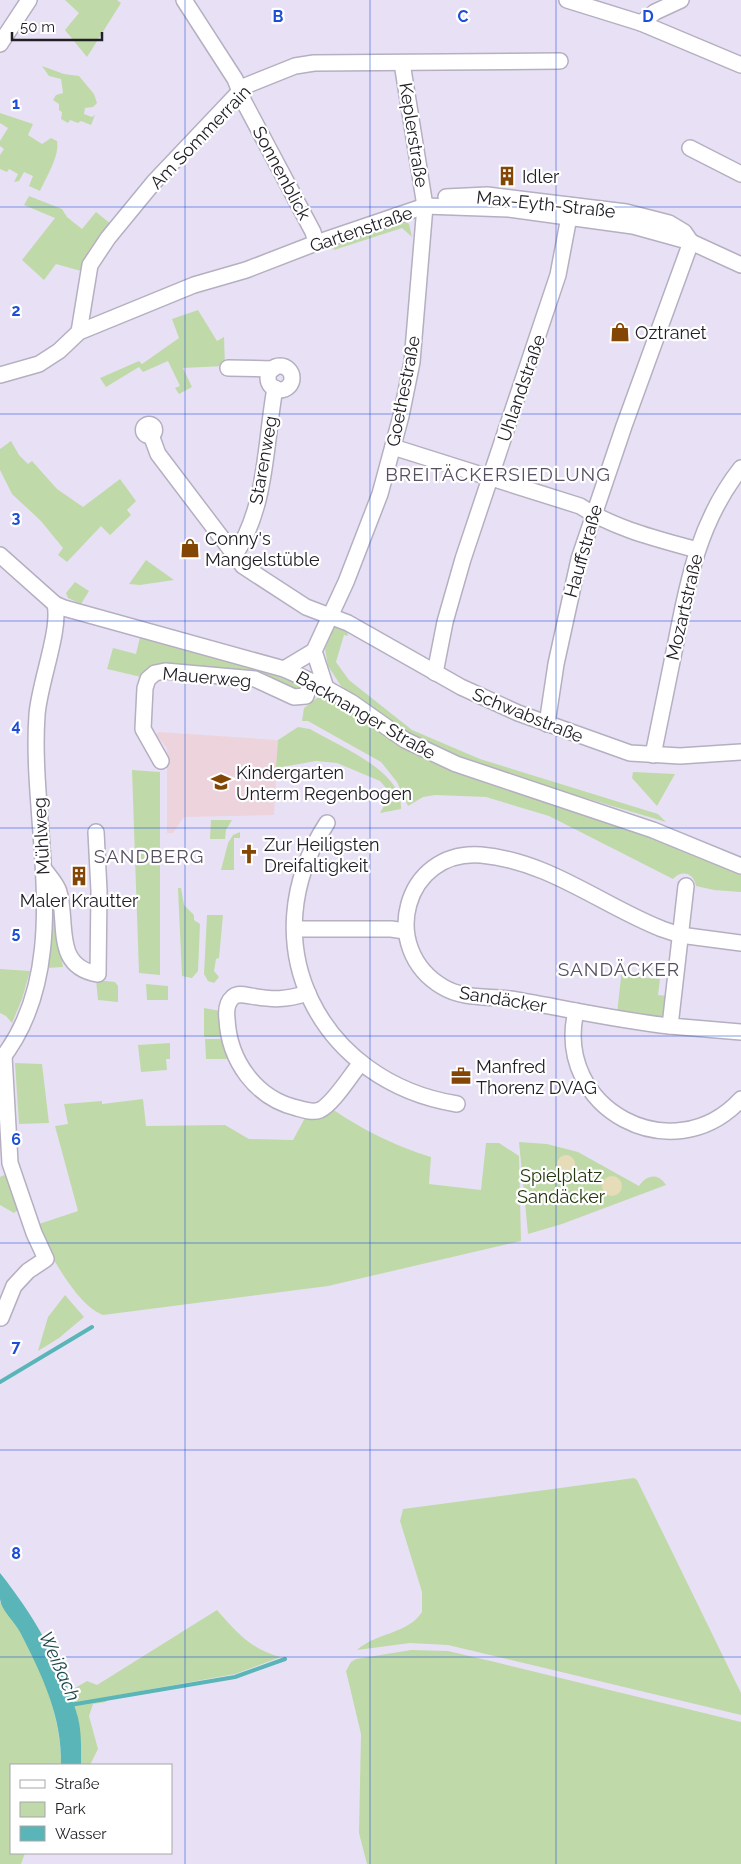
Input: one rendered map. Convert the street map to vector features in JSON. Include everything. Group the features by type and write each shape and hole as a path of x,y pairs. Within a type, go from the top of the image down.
{"street":[{"path":"0,44 30,0"},
{"name":"Sonnenblick","path":"184,0 235,79 313,232 316,244"},
{"path":"567,0 641,23 741,66"},
{"path":"641,23 655,12 681,0"},
{"name":"Am Sommerrain","path":"79,332 90,265 98,251 154,182 245,86 295,66 314,63 560,61"},
{"name":"Keplerstraße","path":"402,63 425,206"},
{"path":"690,148 741,174"},
{"name":"Max-Eyth-Straße","path":"425,206 437,198 487,195 598,207 651,217 669,223 684,232 691,242"},
{"name":"Gartenstraße","path":"0,375 26,369 50,358 79,332 194,285 246,270 425,206 509,209 633,226 691,242 741,265"},
{"name":"Goethestraße","path":"314,651 365,536 393,447 412,362 425,206"},
{"name":"Uhlandstraße","path":"435,673 445,622 463,559 558,274 569,217"},
{"name":"Hauffstraße","path":"547,724 564,623 578,559 691,242"},
{"name":"Starenweg","path":"228,368 273,368 280,366 287,368 292,378 287,388 275,388 267,452 255,510 244,543 234,556"},
{"name":"Schwabstraße","path":"151,435 158,454 242,566 306,607 331,616 435,673 510,710 613,748 653,755 712,755 741,752"},
{"path":"393,447 580,506 593,514 645,536 697,550"},
{"name":"Mozartstraße","path":"653,755 686,590 697,550 716,506 741,468"},
{"name":"Backnanger Straße","path":"0,555 55,604 64,608 284,669 326,688 351,702 405,740 456,764 653,830 741,866"},
{"name":"Mühlweg","path":"2,1058 35,992 44,920 44,869 36,736 39,698 54,625 55,604"},
{"path":"284,669 314,651 326,688"},
{"name":"Mauerweg","path":"161,761 143,728 145,688 148,679 155,673 166,671 255,680 298,698 309,693 311,681"},
{"path":"327,824 312,849 297,901 295,929 299,967 308,993 327,1028 360,1064 392,1084 413,1094 457,1104"},
{"path":"44,869 59,889 64,940 70,959 82,969 98,974 99,891 96,832"},
{"name":"Sandäcker","path":"741,943 680,935 646,923 548,872 520,863 480,855 455,857 432,870 422,880 408,904 405,931 417,964 427,976 455,993 507,999 670,1026 741,1032"},
{"path":"670,1026 686,886"},
{"path":"295,929 391,929 405,931"},
{"path":"308,993 283,1000 238,995 231,999 226,1010 230,1047 251,1081 273,1098 292,1107 318,1111 327,1105 360,1064"},
{"path":"576,1011 573,1040 581,1073 601,1103 624,1120 650,1129 685,1130 713,1121 741,1099"},
{"path":"1,1318 14,1286 28,1271 46,1259 5,1169 2,1058"}],"shaded area":[{"name":"Kindergarten Unterm Regenbogen","path":"159,732 278,740 274,815 184,817 173,833 167,833 167,748 156,735"}],"green space":[{"path":"65,0 117,0 121,3 87,57 65,30 79,13"},
{"path":"42,66 64,74 79,76 94,94 97,103 93,107 85,108 84,114 92,117 95,115 91,125 81,121 78,123 70,120 68,123 61,119 62,112 59,110 59,104 53,100 56,95 63,93 61,79 49,76"},
{"path":"0,113 33,124 28,135 42,144 51,138 57,141 55,160 40,191 29,186 33,176 24,172 19,181 14,182 18,174 9,169 7,172 0,169 0,155 4,149 0,146 0,141 8,128 0,123"},
{"path":"29,196 62,209 67,217 82,229 96,212 111,224 92,248 81,271 56,264 44,280 22,260 55,218 24,205"},
{"path":"404,221 409,224 412,237 402,228 334,250 333,247"},
{"path":"198,310 217,341 224,337 225,366 183,368 192,387 179,394 175,388 180,386 168,361 143,372 139,367 106,387 100,378 139,361 142,364 179,338 172,319"},
{"path":"11,441 19,455 28,464 32,461 57,489 83,507 120,479 136,501 127,510 131,515 110,535 101,526 67,562 58,555 63,548 41,521 12,494 0,470 0,449"},
{"path":"146,560 174,580 140,585 129,584"},
{"path":"75,582 89,591 81,604 68,598 66,593"},
{"path":"341,627 347,630 348,636 344,635 336,662 349,680 412,730 480,759 658,814 666,822 478,766 408,736 341,686 328,666 325,649 334,628"},
{"path":"140,637 267,672 304,687 302,693 157,665 141,677 107,669 113,648 136,654"},
{"path":"321,695 347,707 406,748 667,840 741,872 741,892 714,890 696,886 693,878 684,873 673,879 549,816 486,797 435,795 423,797 408,806 397,782 381,762 308,721 302,721 304,708"},
{"path":"298,727 310,729 367,761 380,771 392,782 399,795 401,809 380,813 391,794 380,781 337,763 316,761 276,768 278,740"},
{"path":"132,770 160,772 160,975 139,973"},
{"path":"633,772 675,774 657,806 632,778"},
{"path":"211,820 232,820 226,830 225,839 210,839"},
{"path":"240,832 240,838 234,838 234,870 221,870 228,843 233,835"},
{"path":"178,888 181,888 184,905 194,915 194,920 200,924 198,971 192,978 182,976"},
{"path":"52,893 63,967 47,968"},
{"path":"207,915 223,915 219,958 216,959 214,971 219,977 214,983 208,981 204,974"},
{"path":"622,968 638,977 660,979 658,995 667,996 666,1015 663,1017 617,1014"},
{"path":"0,969 30,971 22,999 12,1023 6,1016 0,1013"},
{"path":"96,980 115,982 118,986 118,1002 98,1000"},
{"path":"146,984 168,986 168,1000 147,1000"},
{"path":"204,1008 221,1011 222,1037 204,1037"},
{"path":"205,1039 223,1039 228,1059 206,1059"},
{"path":"170,1043 170,1059 166,1059 167,1070 141,1072 138,1045"},
{"path":"15,1063 42,1064 49,1123 19,1124"},
{"path":"143,1099 146,1126 225,1125 249,1139 293,1140 306,1116 332,1109 380,1137 431,1157 429,1184 481,1190 486,1143 499,1143 519,1156 521,1241 328,1286 103,1315 93,1309 73,1289 55,1262 36,1225 78,1211 55,1126 68,1124 64,1104 102,1101 102,1104"},
{"name":"Spielplatz Sandäcker","path":"519,1142 547,1144 578,1152 639,1186 645,1179 652,1176 659,1178 666,1185 562,1224 528,1234"},
{"path":"4,1175 9,1180 18,1210 14,1213 0,1205 0,1177"},
{"path":"65,1295 84,1317 59,1338 38,1351 48,1317"},
{"path":"634,1478 637,1480 741,1693 741,1715 448,1645 410,1643 357,1650 364,1644 408,1625 422,1612 422,1592 400,1521 403,1509"},
{"path":"0,1602 24,1637 43,1679 57,1723 61,1764 10,1764 10,1854 25,1854 21,1864 0,1864"},
{"path":"217,1610 238,1633 253,1645 281,1657 235,1674 108,1697 106,1702 93,1704 89,1716 98,1749 90,1764 81,1764 78,1728 68,1692 87,1681 97,1685"},
{"path":"411,1650 448,1651 741,1722 741,1864 367,1864 359,1833 361,1734 346,1671 351,1662 356,1659"}],"sand":[{"path":"566,1155 572,1158 575,1164 572,1170 566,1173 560,1170 557,1164 560,1158"},
{"path":"612,1176 619,1179 622,1186 619,1193 612,1196 605,1193 602,1186 605,1179"}],"water":[{"path":"0,1573 34,1621 62,1674 78,1718 81,1738 81,1764 61,1764 58,1730 49,1696 20,1632 5,1612 0,1599"}],"waterway":[{"path":"0,1382 92,1327"},
{"name":"Weißach","path":"70,1705 235,1677 285,1659"}],"place":[{"name":"Idler","path":"507,176"},
{"name":"Oztranet","path":"620,332"},
{"name":"Conny's Mangelstüble","path":"190,548"},
{"name":"Kindergarten Unterm Regenbogen","path":"221,782"},
{"name":"Zur Heiligsten Dreifaltigkeit","path":"249,854"},
{"name":"Maler Krautter","path":"79,876"},
{"name":"Manfred Thorenz DVAG","path":"461,1076"}],"district":[{"name":"BREITÄCKERSIEDLUNG","path":"498,474"},
{"name":"SANDBERG","path":"149,856"},
{"name":"SANDÄCKER","path":"619,969"}]}
